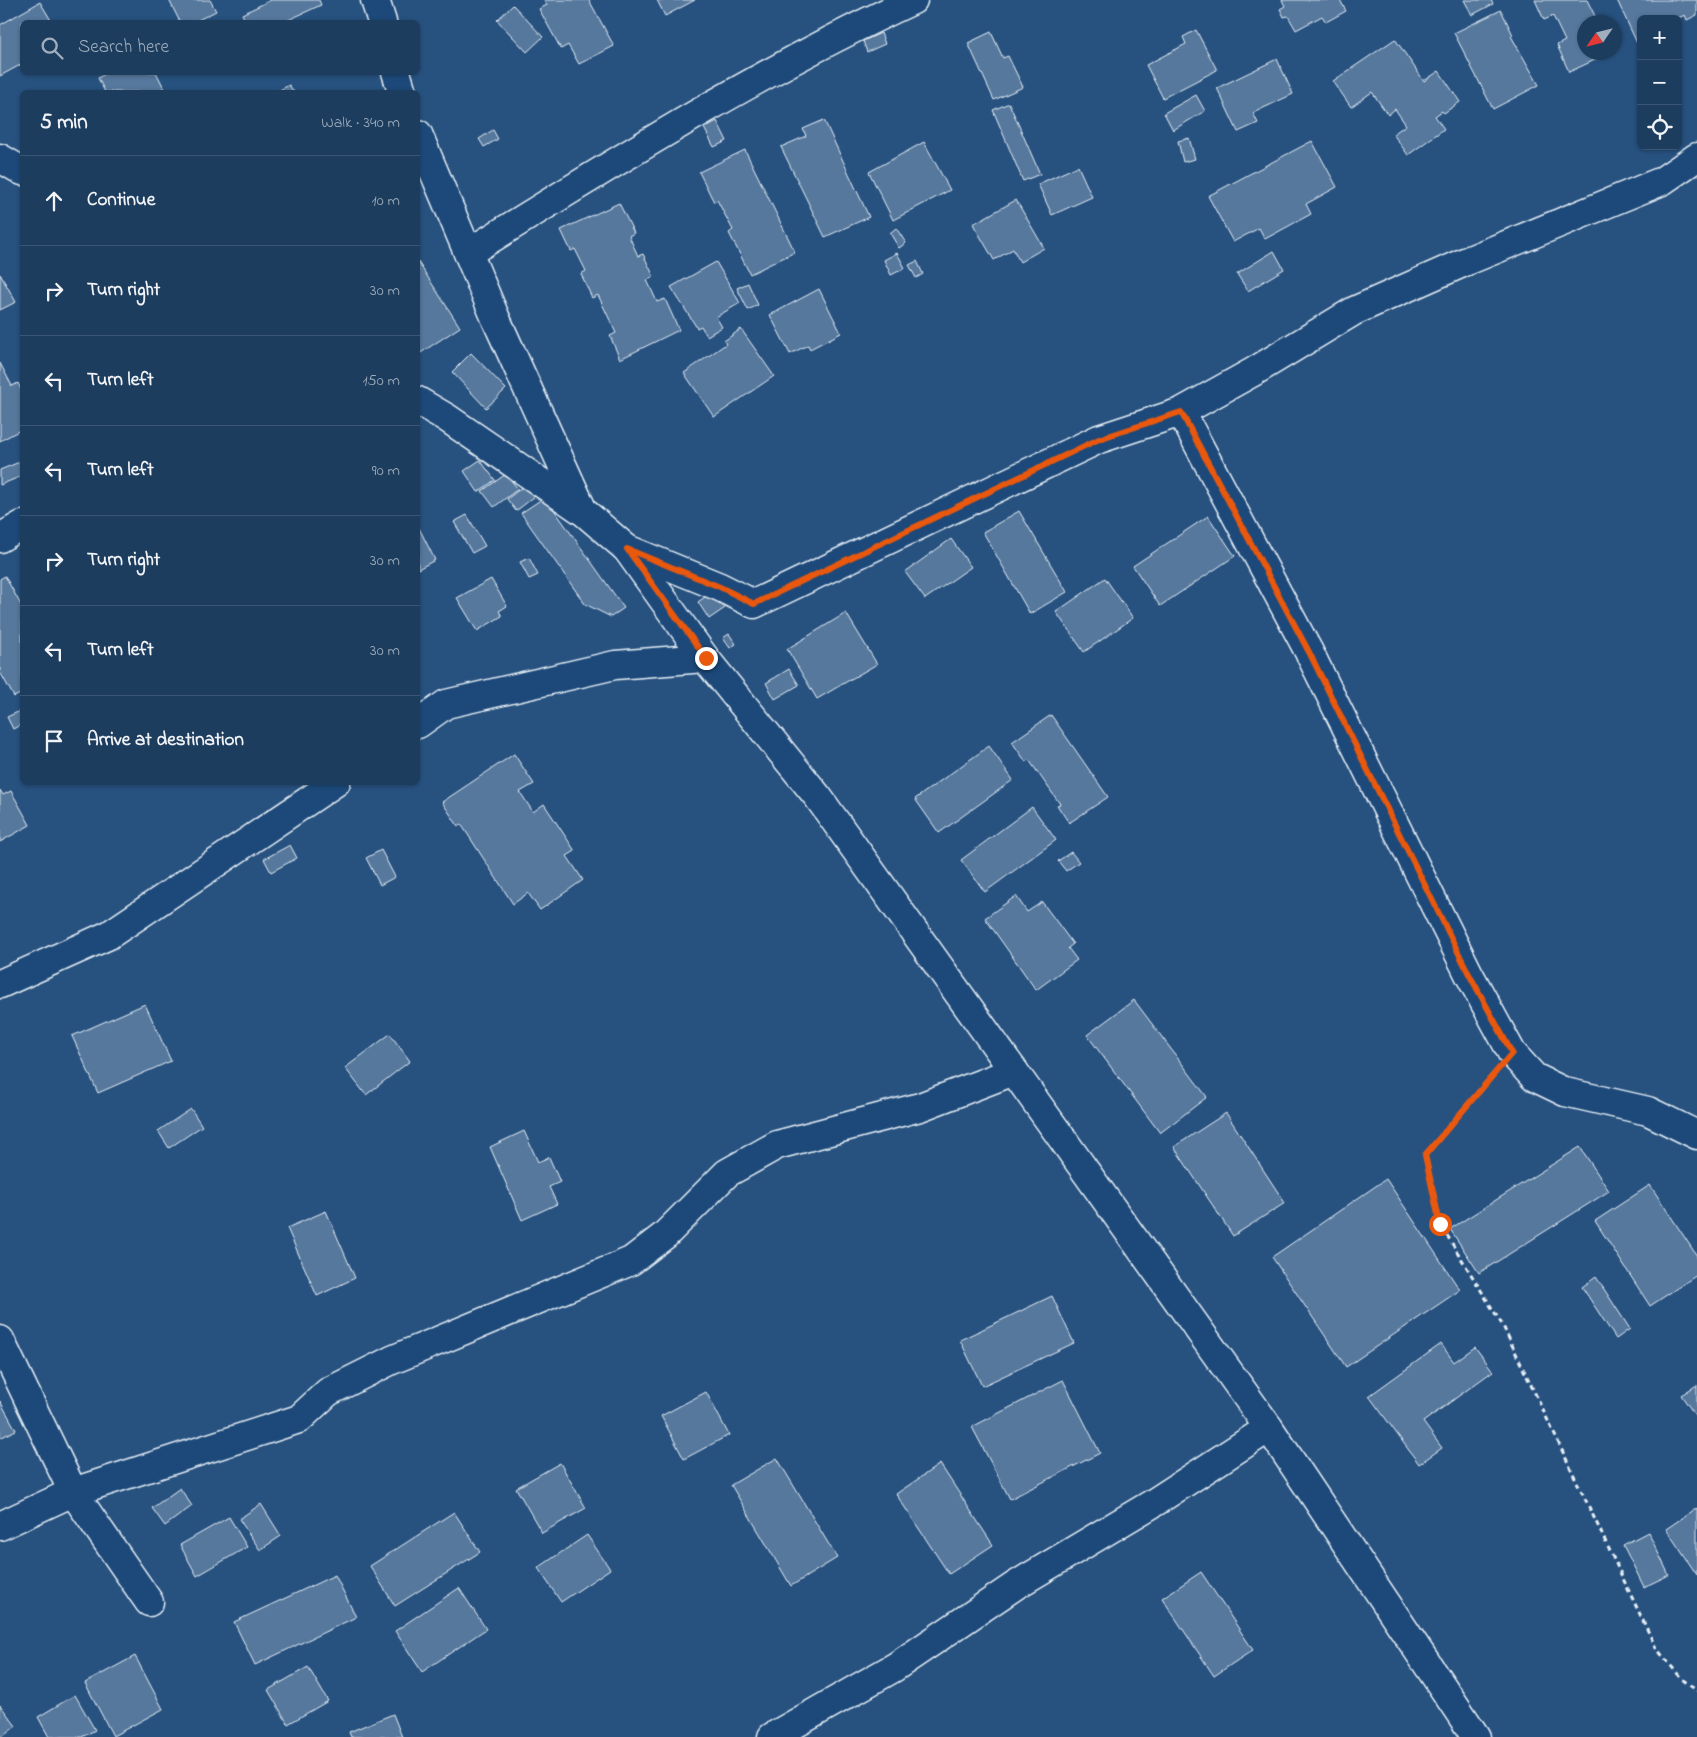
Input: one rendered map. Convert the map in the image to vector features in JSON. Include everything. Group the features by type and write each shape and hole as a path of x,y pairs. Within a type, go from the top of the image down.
{"street":[{"path":"375,0 381,20"},
{"path":"468,253 637,148 861,24 913,0"},
{"path":"397,75 401,90"},
{"path":"420,139 496,319 584,512"},
{"path":"627,549 720,587 754,604 1099,439 1181,412 1253,372 1354,311 1467,261 1662,181 1697,157"},
{"path":"0,158 20,170"},
{"path":"420,402 447,418 584,512 627,549 706,658 818,796 1269,1428 1476,1737"},
{"path":"1181,412 1309,652 1469,974 1512,1053 1534,1077 1565,1092 1648,1111 1697,1135"},
{"path":"0,538 20,526"},
{"path":"420,723 446,704 540,682 616,665 706,658"},
{"path":"0,984 108,935 332,785"},
{"path":"0,1526 73,1492 299,1419 328,1392 392,1360 631,1261 665,1235 727,1173 777,1145 920,1107 1014,1071"},
{"path":"0,1340 73,1492 149,1602"},
{"path":"772,1737 895,1667 1016,1585 1155,1502 1269,1428"}],"path":[{"path":"1512,1053 1425,1155 1440,1224 1503,1326 1656,1648 1682,1679 1697,1691"}],"building":[{"path":"169,0 210,0 216,11 198,20 179,20"},
{"path":"271,0 319,0 321,5 288,20 245,20 242,14"},
{"path":"544,0 589,0 614,46 579,64 568,45 561,49 539,9 547,5"},
{"path":"657,0 695,0 665,16"},
{"path":"1282,0 1340,0 1346,11 1326,22 1322,16 1296,30 1288,16 1284,17 1280,9 1285,6"},
{"path":"1464,0 1491,0 1493,4 1472,15"},
{"path":"1535,0 1587,0 1594,15 1577,15 1577,60 1595,60 1569,72 1557,45 1565,41 1553,16 1544,20"},
{"path":"1617,0 1697,0 1697,15 1687,20 1685,15 1637,15 1637,43"},
{"path":"40,2 51,20 20,20 20,65 0,76 0,25"},
{"path":"513,5 543,37 527,52 497,20"},
{"path":"1501,10 1513,35 1511,36 1539,85 1493,109 1454,33"},
{"path":"1196,30 1217,70 1163,98 1146,65 1186,44 1183,37"},
{"path":"991,32 1003,58 1008,56 1023,87 994,100 968,43"},
{"path":"881,33 885,44 867,52 863,41"},
{"path":"1395,39 1424,81 1439,71 1460,102 1444,113 1442,111 1435,116 1444,129 1408,155 1393,134 1406,125 1395,109 1388,115 1372,92 1351,107 1333,81"},
{"path":"1277,59 1293,94 1253,113 1258,123 1238,132 1217,88"},
{"path":"103,75 158,75 164,88 160,90 104,90 98,78"},
{"path":"289,85 293,90 280,90"},
{"path":"1196,95 1205,111 1173,130 1164,113"},
{"path":"1009,103 1040,174 1023,181 993,110"},
{"path":"824,120 869,217 825,237 781,147 806,136 803,129"},
{"path":"717,121 727,141 714,147 704,128"},
{"path":"493,130 498,139 484,147 479,139"},
{"path":"1189,138 1195,159 1183,162 1178,141"},
{"path":"1312,141 1337,187 1306,204 1311,214 1265,239 1259,228 1233,242 1208,196"},
{"path":"924,142 950,190 893,220 869,172"},
{"path":"745,150 795,252 750,274 729,233 733,230 717,200 714,202 699,172"},
{"path":"1078,166 1092,197 1052,215 1038,184"},
{"path":"1016,200 1044,248 1020,262 1013,249 994,260 973,224"},
{"path":"619,203 634,233 629,236 638,256 643,254 654,277 647,280 657,302 665,299 679,330 620,359 610,336 616,333 598,295 592,298 581,274 586,271 575,249 571,251 561,230"},
{"path":"896,228 906,243 899,248 890,233"},
{"path":"1274,251 1284,269 1248,291 1237,274"},
{"path":"897,253 905,268 891,275 884,260"},
{"path":"917,261 923,274 916,278 909,265"},
{"path":"716,262 740,303 716,317 722,327 707,336 701,326 697,328 671,287"},
{"path":"420,265 460,327 420,353"},
{"path":"0,274 16,302 0,310"},
{"path":"748,283 758,305 748,310 737,288"},
{"path":"819,289 841,333 810,349 808,345 790,354 770,315"},
{"path":"741,329 774,376 714,417 684,373 726,344 724,341"},
{"path":"471,353 506,389 486,408 452,372"},
{"path":"0,363 12,386 18,383 20,388 20,430 0,441"},
{"path":"480,460 495,480 478,492 464,471"},
{"path":"20,462 20,477 0,485 0,470"},
{"path":"506,474 518,489 494,507 482,491"},
{"path":"530,481 539,493 516,511 507,499"},
{"path":"545,497 624,608 611,617 585,604 521,513"},
{"path":"1019,511 1067,592 1030,614 983,532"},
{"path":"467,515 485,546 472,553 454,522"},
{"path":"1208,516 1235,556 1160,606 1133,566"},
{"path":"420,530 435,560 420,568"},
{"path":"951,539 971,567 925,599 905,572"},
{"path":"529,558 538,575 529,579 520,562"},
{"path":"5,576 20,603 20,694 14,697 0,672 0,579"},
{"path":"1105,578 1133,618 1084,652 1056,612"},
{"path":"491,579 507,606 499,611 502,616 477,631 457,598"},
{"path":"713,591 725,608 709,619 698,602"},
{"path":"846,613 877,664 817,699 787,649"},
{"path":"729,634 736,644 730,648 723,638"},
{"path":"789,669 799,685 775,699 766,683"},
{"path":"20,711 20,725 13,729 7,717"},
{"path":"1051,715 1108,797 1069,823 1057,805 1060,804 1029,760 1026,762 1012,742"},
{"path":"989,746 1013,780 939,833 915,799"},
{"path":"514,754 534,784 520,792 533,812 544,804 575,851 567,856 583,880 540,910 528,893 513,904 461,824 458,826 442,802"},
{"path":"0,790 3,795 11,791 30,825 0,842"},
{"path":"1032,807 1056,840 985,892 961,860"},
{"path":"290,845 297,858 271,872 264,859"},
{"path":"381,850 395,877 380,885 366,858"},
{"path":"1071,852 1079,862 1066,871 1058,861"},
{"path":"1016,896 1027,912 1042,902 1073,944 1068,948 1077,960 1036,990 985,918"},
{"path":"1134,1000 1207,1097 1160,1133 1087,1035"},
{"path":"145,1004 171,1061 98,1093 72,1036"},
{"path":"390,1034 410,1061 366,1095 345,1068"},
{"path":"191,1109 202,1126 169,1148 158,1131"},
{"path":"1226,1113 1285,1203 1233,1236 1174,1147"},
{"path":"524,1131 538,1162 549,1157 560,1182 549,1187 557,1204 522,1220 490,1147"},
{"path":"1580,1147 1609,1191 1479,1273 1450,1229"},
{"path":"1386,1179 1460,1290 1346,1367 1272,1257"},
{"path":"1650,1185 1697,1256 1697,1275 1650,1306 1595,1221"},
{"path":"326,1211 355,1278 317,1296 287,1228"},
{"path":"1596,1277 1630,1329 1616,1339 1582,1287"},
{"path":"1052,1296 1074,1343 982,1386 960,1340"},
{"path":"1441,1344 1454,1362 1475,1347 1493,1371 1423,1422 1442,1448 1419,1464 1369,1396"},
{"path":"1063,1380 1100,1453 1010,1499 972,1427"},
{"path":"1697,1385 1697,1418 1681,1395"},
{"path":"706,1392 729,1435 684,1459 661,1416"},
{"path":"0,1401 16,1430 0,1438"},
{"path":"777,1458 837,1558 791,1586 731,1485"},
{"path":"560,1463 586,1508 542,1533 516,1488"},
{"path":"940,1464 993,1545 949,1574 896,1494"},
{"path":"180,1488 192,1506 165,1526 152,1508"},
{"path":"261,1504 281,1536 260,1550 239,1519"},
{"path":"1697,1508 1697,1575 1666,1529"},
{"path":"454,1512 480,1552 395,1606 370,1566"},
{"path":"229,1517 247,1547 197,1576 180,1545"},
{"path":"1648,1532 1669,1575 1644,1587 1623,1545"},
{"path":"587,1535 610,1569 561,1602 538,1568"},
{"path":"1201,1572 1253,1650 1214,1676 1162,1598"},
{"path":"335,1575 356,1617 255,1665 234,1622"},
{"path":"459,1588 486,1629 422,1672 395,1631"},
{"path":"135,1656 163,1709 113,1736 85,1683"},
{"path":"308,1667 328,1701 288,1724 268,1690"},
{"path":"75,1695 95,1730 82,1737 49,1737 38,1717"},
{"path":"0,1705 16,1726 2,1737 0,1737"},
{"path":"393,1714 402,1737 351,1737 349,1732"}],"route":[{"path":"706,658 627,549 720,587 754,604 1099,439 1181,412 1309,652 1469,974 1512,1053 1425,1155 1440,1224"}]}
